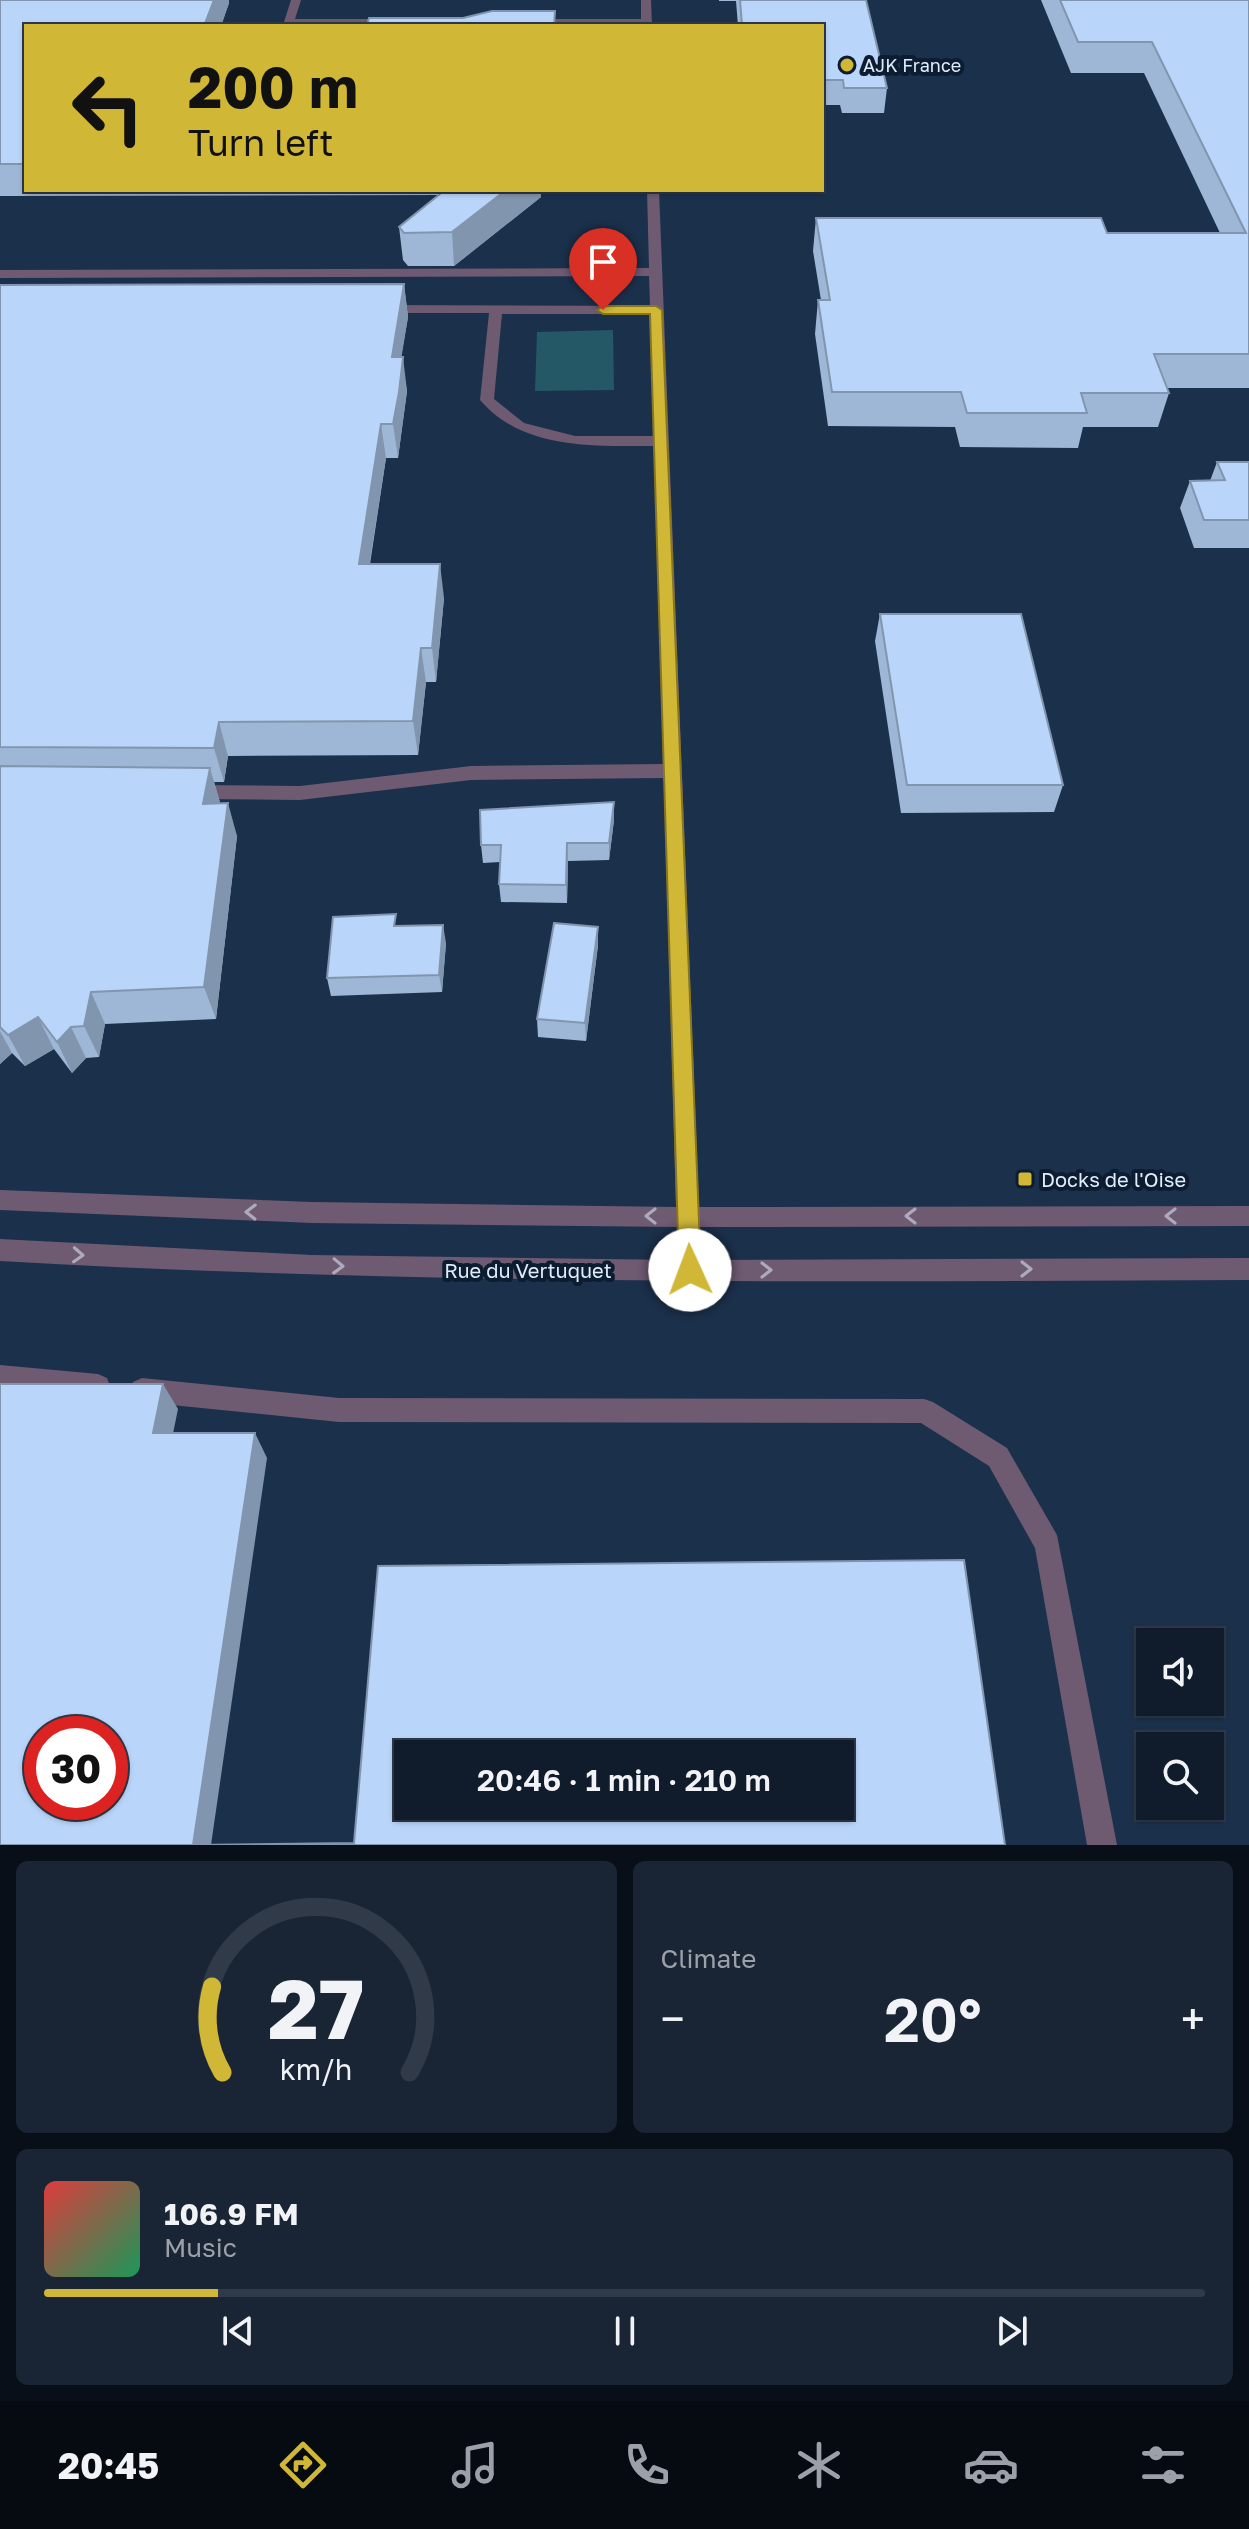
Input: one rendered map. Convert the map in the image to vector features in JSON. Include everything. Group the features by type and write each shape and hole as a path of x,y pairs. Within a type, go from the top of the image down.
{"street":[{"path":"296,0 289,22 414,22"},
{"path":"523,22 647,24 646,0"},
{"path":"653,192 690,1270"},
{"path":"0,274 655,272"},
{"path":"372,309 656,310"},
{"path":"496,309 487,400 519,426 575,441 661,441"},
{"path":"174,792 300,793 471,773 671,771"},
{"path":"0,1200 214,1211 432,1216 1249,1216"},
{"name":"Rue du Vertuquet","path":"0,1250 508,1271 1249,1269"},
{"path":"0,1377 339,1410 924,1411 998,1457 1048,1544 1102,1845"}],"shaded area":[{"path":"0,0 1249,0 1249,1845 0,1845"},
{"path":"613,330 614,390 535,391 537,332"}],"building":[{"path":"0,0 214,0 205,24 24,24 24,164 0,164"},
{"path":"740,0 866,0 887,88 844,88 843,80 824,80 824,24 742,24"},
{"path":"1060,0 1249,0 1249,354 1154,354 1169,393 1081,393 1087,413 967,413 961,392 832,392 818,300 830,300 816,218 1101,218 1107,233 1246,233 1152,42 1078,42"},
{"path":"492,11 555,11 554,24 368,24 369,18 463,18"},
{"path":"443,192 503,192 452,232 404,233 399,227"},
{"path":"404,284 392,357 403,357 399,392 393,424 381,424 359,564 440,564 432,648 421,648 413,721 219,722 214,748 0,747 0,285"},
{"path":"1217,462 1249,462 1249,520 1204,520 1190,481 1225,480"},
{"path":"880,614 1021,614 1063,785 907,785"},
{"path":"0,766 210,768 203,804 228,803 204,987 91,992 84,1026 71,1027 57,1042 38,1017 8,1035 0,1027"},
{"path":"614,802 609,843 567,843 566,885 499,884 501,845 481,845 480,810"},
{"path":"396,914 394,926 443,925 439,975 327,978 333,917"},
{"path":"554,923 598,927 585,1023 537,1019"},
{"path":"0,1384 163,1384 153,1433 255,1433 193,1845 0,1845"},
{"path":"964,1560 1005,1845 193,1845 354,1843 378,1566"}],"place":[{"name":"AJK France","path":"847,65"},
{"name":"Docks de l'Oise","path":"1025,1179"}],"route":[{"path":"603,310 656,310 690,1270"}]}
